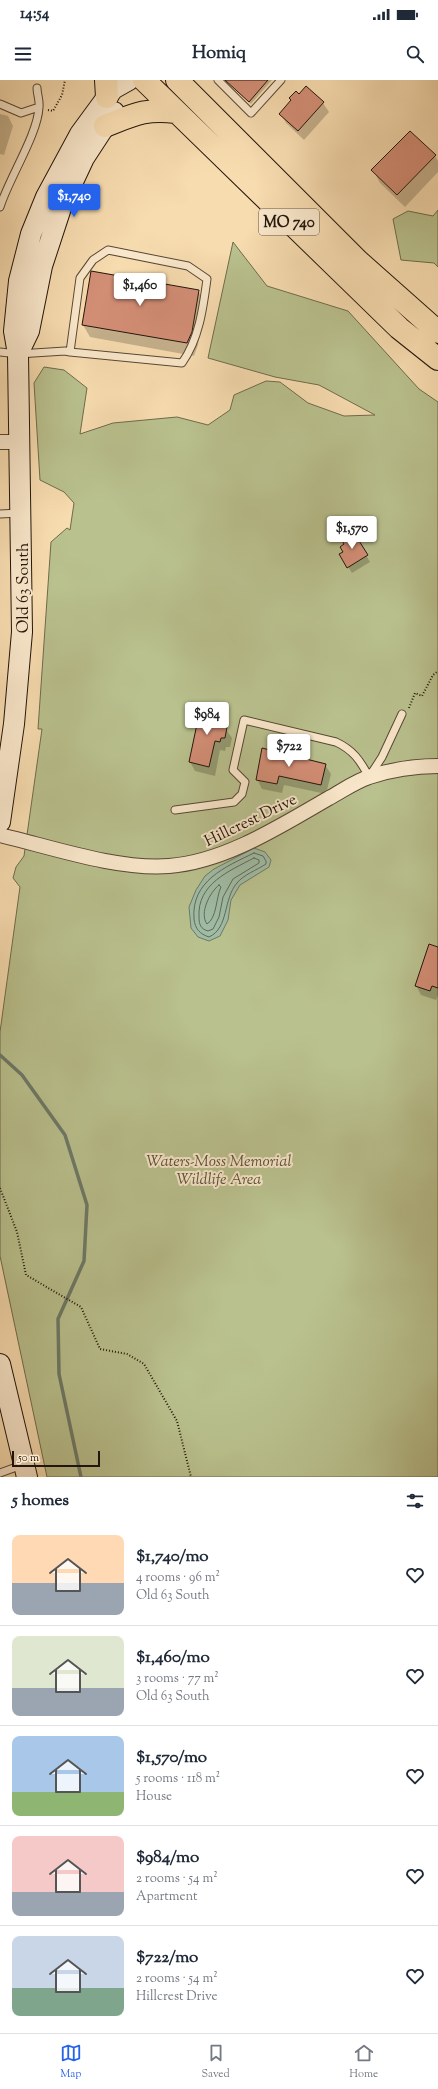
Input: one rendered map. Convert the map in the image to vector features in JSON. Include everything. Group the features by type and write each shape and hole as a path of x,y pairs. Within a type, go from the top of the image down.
{"main road":[{"name":"Old 63 South","path":"0,822 14,724 22,632 21,513 10,442 9,353 14,331 19,281 31,234 46,197 77,140 106,89 113,89 129,80"},
{"name":"Old 63 South","path":"9,353 29,331 42,266 52,231 84,158 135,80"},
{"name":"MO 740","path":"144,80 399,328 438,359"},
{"name":"MO 740","path":"177,80 191,88 358,261 438,332"},
{"path":"105,126 145,111 159,110 176,112"},
{"path":"0,1364 26,1471"}],"street":[{"name":"Hillcrest Drive","path":"0,835 105,861 134,866 169,866 211,858 256,838 369,777 402,770 438,766"}],"lane":[{"path":"218,80 251,113 281,80"},
{"path":"0,207 5,190 32,133 39,107 37,88"},
{"path":"0,104 21,113 39,107"},
{"path":"9,353 70,352 182,363 192,349 203,310 207,279 188,266 108,250 93,260 80,278 70,352"},
{"path":"0,514 21,513"},
{"path":"175,810 234,802 242,794 245,782 233,770 244,720 336,742 349,748 359,759 369,777 382,757 402,714"},
{"path":"0,1473 26,1471"}],"path":[{"path":"39,107 53,111 62,95 65,80"},
{"path":"402,714 408,709 415,693 422,696 433,675 438,671"},
{"path":"0,1188 17,1232 26,1275 82,1307 100,1349 127,1354 144,1364 177,1421 191,1477"}],"green space":[{"path":"438,210 438,267 434,263 401,260 393,219 408,211 433,216"},
{"name":"Waters-Moss Memorial Wildlife Area","path":"233,242 267,286 348,311 419,389 438,402 438,1477 47,1477 0,1256 0,1032 20,887 13,878 16,867 24,856 42,729 38,729 51,542 67,528 70,530 74,503 64,492 40,480 34,383 44,367 64,370 87,388 80,434 113,423 177,417 208,425 230,410 234,395 266,381 280,382 308,403 344,416 375,415 319,385 275,377 208,358"}],"water":[{"path":"254,848 265,852 271,860 269,867 240,885 231,900 228,920 220,936 209,941 198,937 191,928 189,907 196,890 205,876 214,869"}],"building":[{"path":"225,80 268,80 249,102"},
{"path":"306,86 324,102 298,131 279,114 291,100 289,98 296,91 299,94"},
{"path":"410,131 436,155 397,195 371,170"},
{"path":"91,271 199,290 192,332 187,343 82,325"},
{"path":"349,531 353,538 356,536 368,555 347,568 339,554 343,552 340,547 344,544 339,536"},
{"path":"201,705 222,710 219,726 227,727 225,738 221,738 220,742 215,741 209,767 189,762"},
{"path":"262,748 326,764 321,785 279,776 277,784 256,780"},
{"path":"429,944 438,947 438,988 432,986 430,991 415,986"}],"waterway":[{"path":"0,1055 22,1075 65,1135 87,1205 84,1261 58,1319 59,1374 81,1477"}]}
